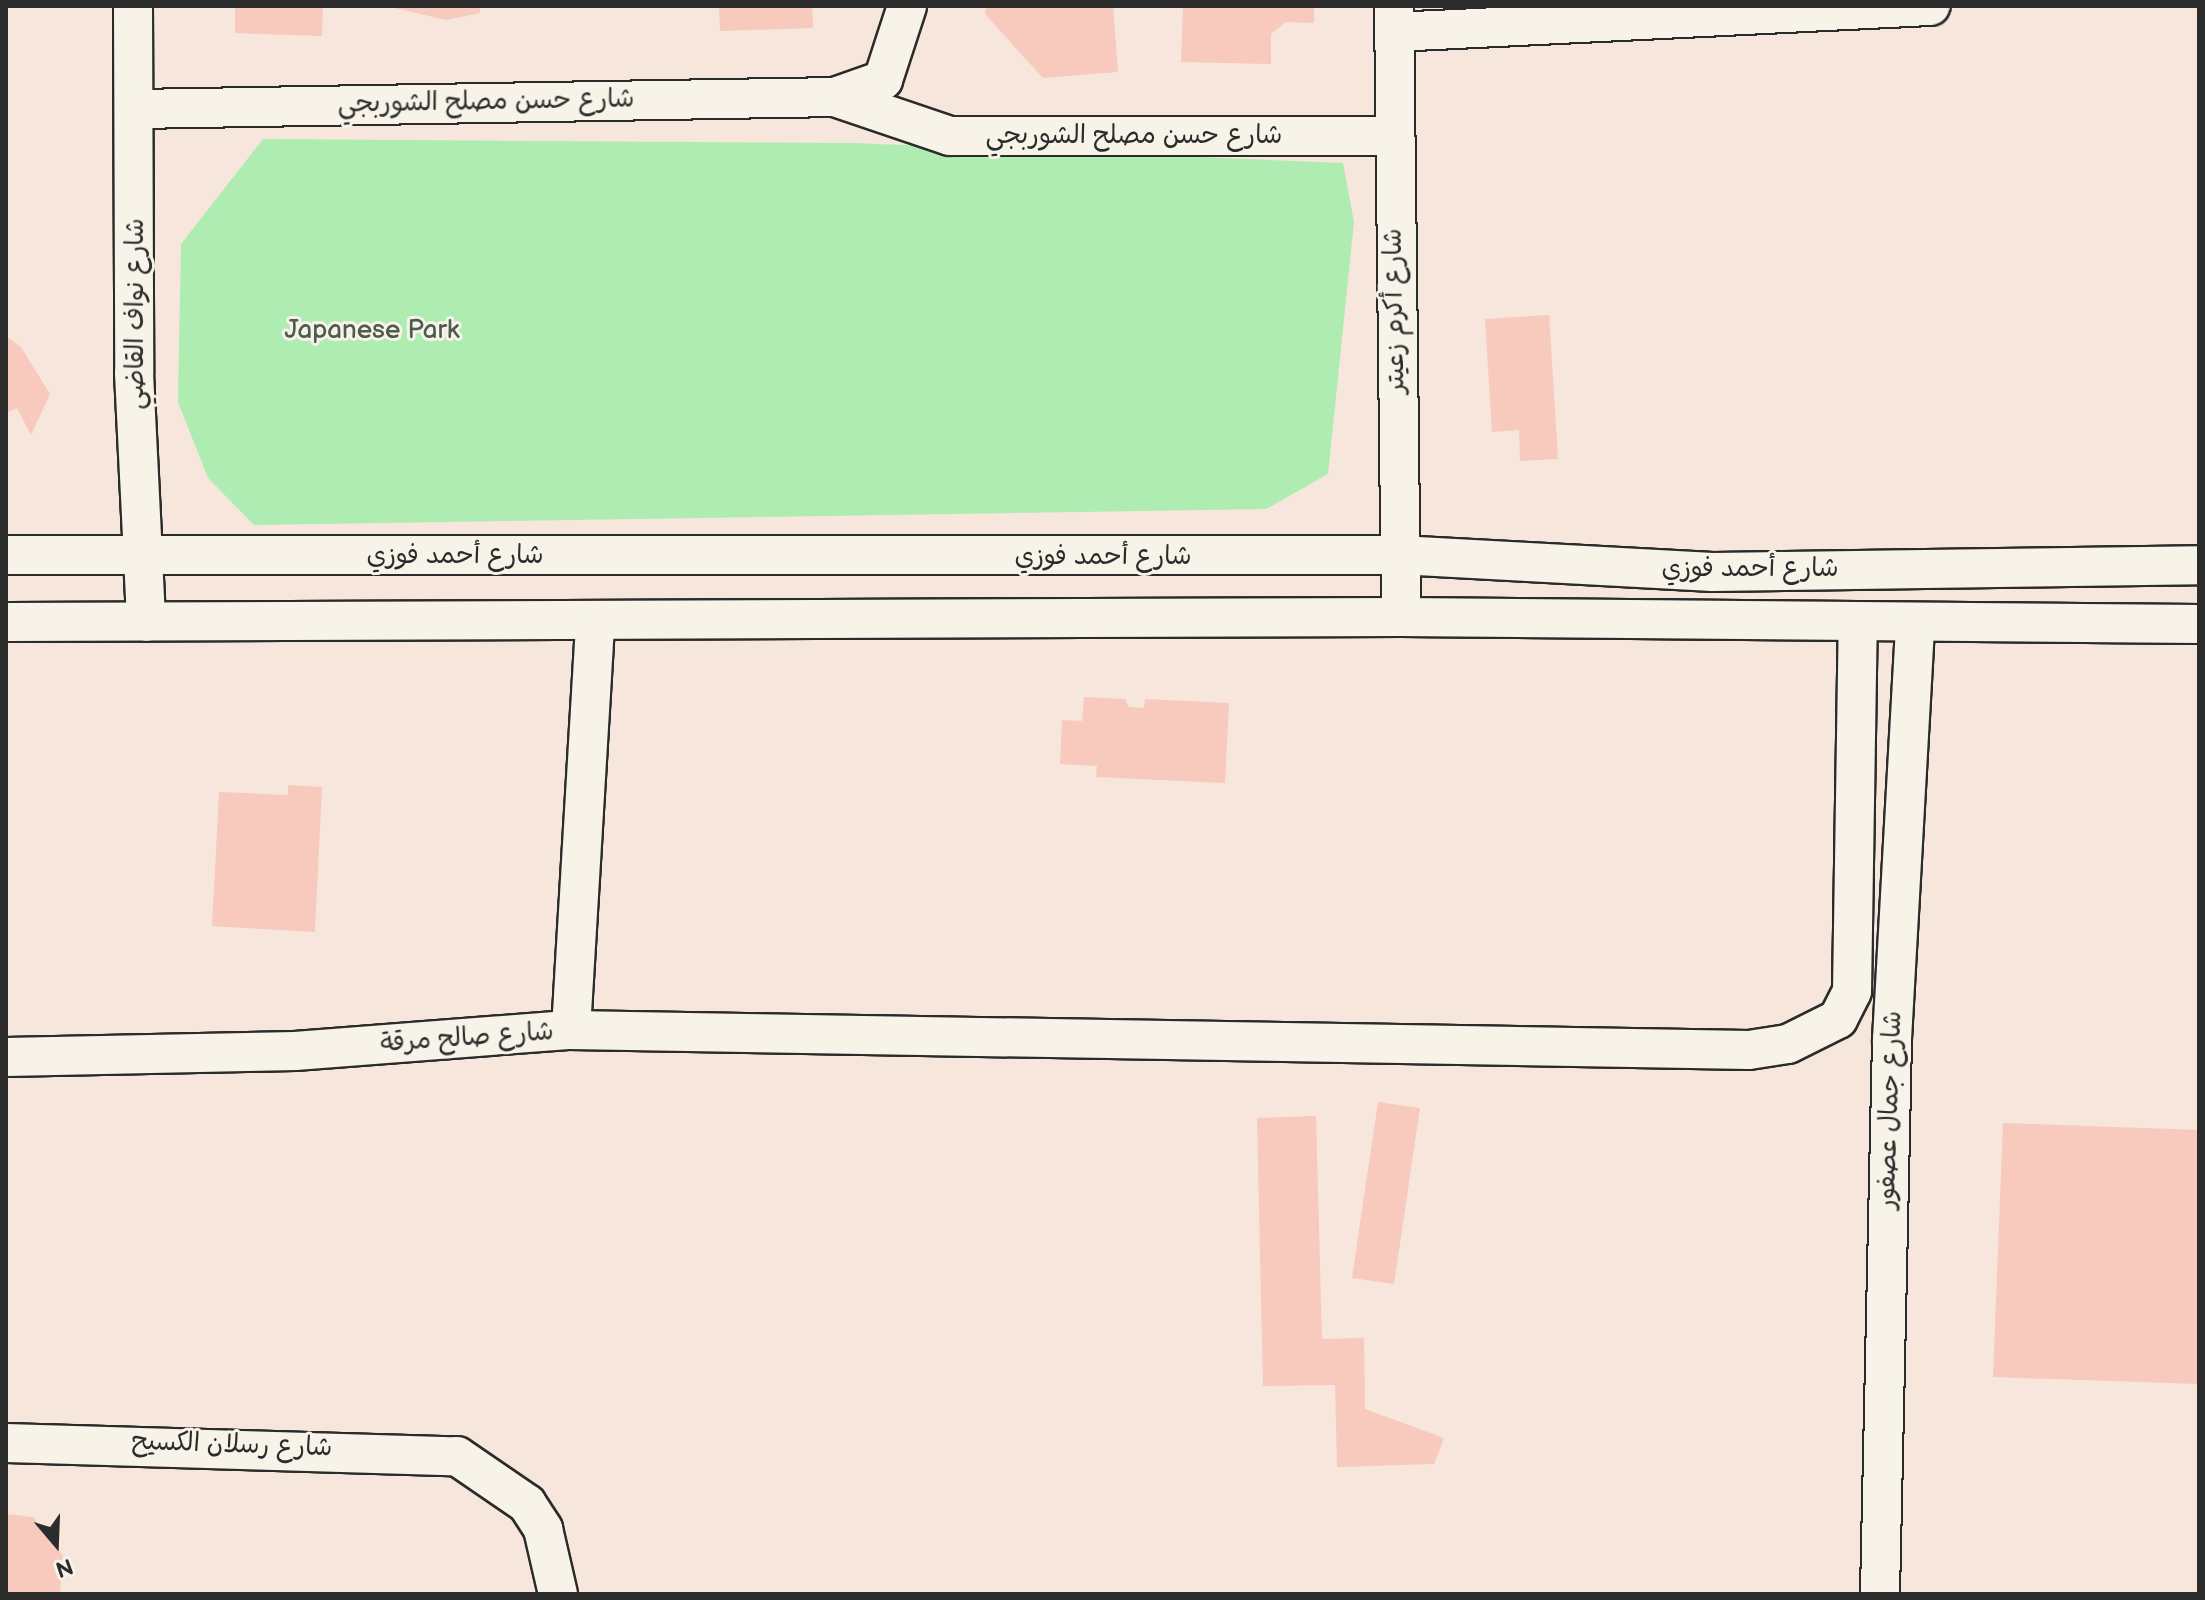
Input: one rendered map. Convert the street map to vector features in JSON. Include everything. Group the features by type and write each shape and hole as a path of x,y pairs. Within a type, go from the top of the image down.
{"street":[{"name":"شارع نواف القاضي","path":"133,6 136,109 134,373 146,622"},
{"name":"شارع حسن مصلح الشوربجي","path":"136,109 835,97 883,80 907,6"},
{"path":"1394,19 1930,6"},
{"name":"شارع أكرم زعيتر","path":"1394,19 1392,136 1401,617"},
{"name":"شارع حسن مصلح الشوربجي","path":"835,97 950,136 1392,136"},
{"name":"شارع أحمد فوزي","path":"6,555 1399,555 1713,572 2184,567"},
{"path":"2183,622 2184,567"},
{"name":"شارع أحمد فوزي","path":"6,622 595,625 1401,617 1858,626 2183,622"},
{"name":"شارع صالح مرقة","path":"6,1057 295,1051 571,1030 595,625"},
{"path":"571,1030 1749,1050 1788,1044 1838,1019 1852,991 1858,626"},
{"name":"شارع جمال عصفور","path":"1880,1594 1891,1054 1915,626"},
{"name":"شارع رسلان الكسيح","path":"6,1443 457,1456 527,1504 543,1529 558,1594"}],"green space":[{"name":"Japanese Park","path":"263,139 854,143 1343,163 1354,222 1328,474 1266,509 254,525 208,478 178,402 181,244"}],"building":[{"path":"235,6 323,6 322,36 235,33"},
{"path":"386,6 480,6 480,13 446,20"},
{"path":"719,6 812,6 813,28 720,31"},
{"path":"987,6 1113,6 1118,72 1043,78 985,14"},
{"path":"1183,6 1314,6 1314,23 1286,22 1271,34 1271,64 1181,62"},
{"path":"1549,315 1558,459 1520,461 1519,430 1492,432 1485,319"},
{"path":"6,336 21,347 50,394 31,435 17,408 6,413"},
{"path":"1084,697 1125,699 1129,707 1144,708 1145,699 1229,703 1225,783 1096,777 1097,766 1060,764 1062,720 1082,721"},
{"path":"288,785 322,787 315,932 212,926 219,792 288,795"},
{"path":"1378,1102 1420,1108 1394,1284 1352,1278"},
{"path":"1316,1116 1322,1339 1364,1338 1365,1409 1444,1438 1434,1464 1337,1467 1335,1385 1263,1386 1257,1118"},
{"path":"2003,1123 2199,1130 2199,1384 1993,1377"},
{"path":"6,1514 33,1517 63,1556 60,1594 6,1594"}]}
